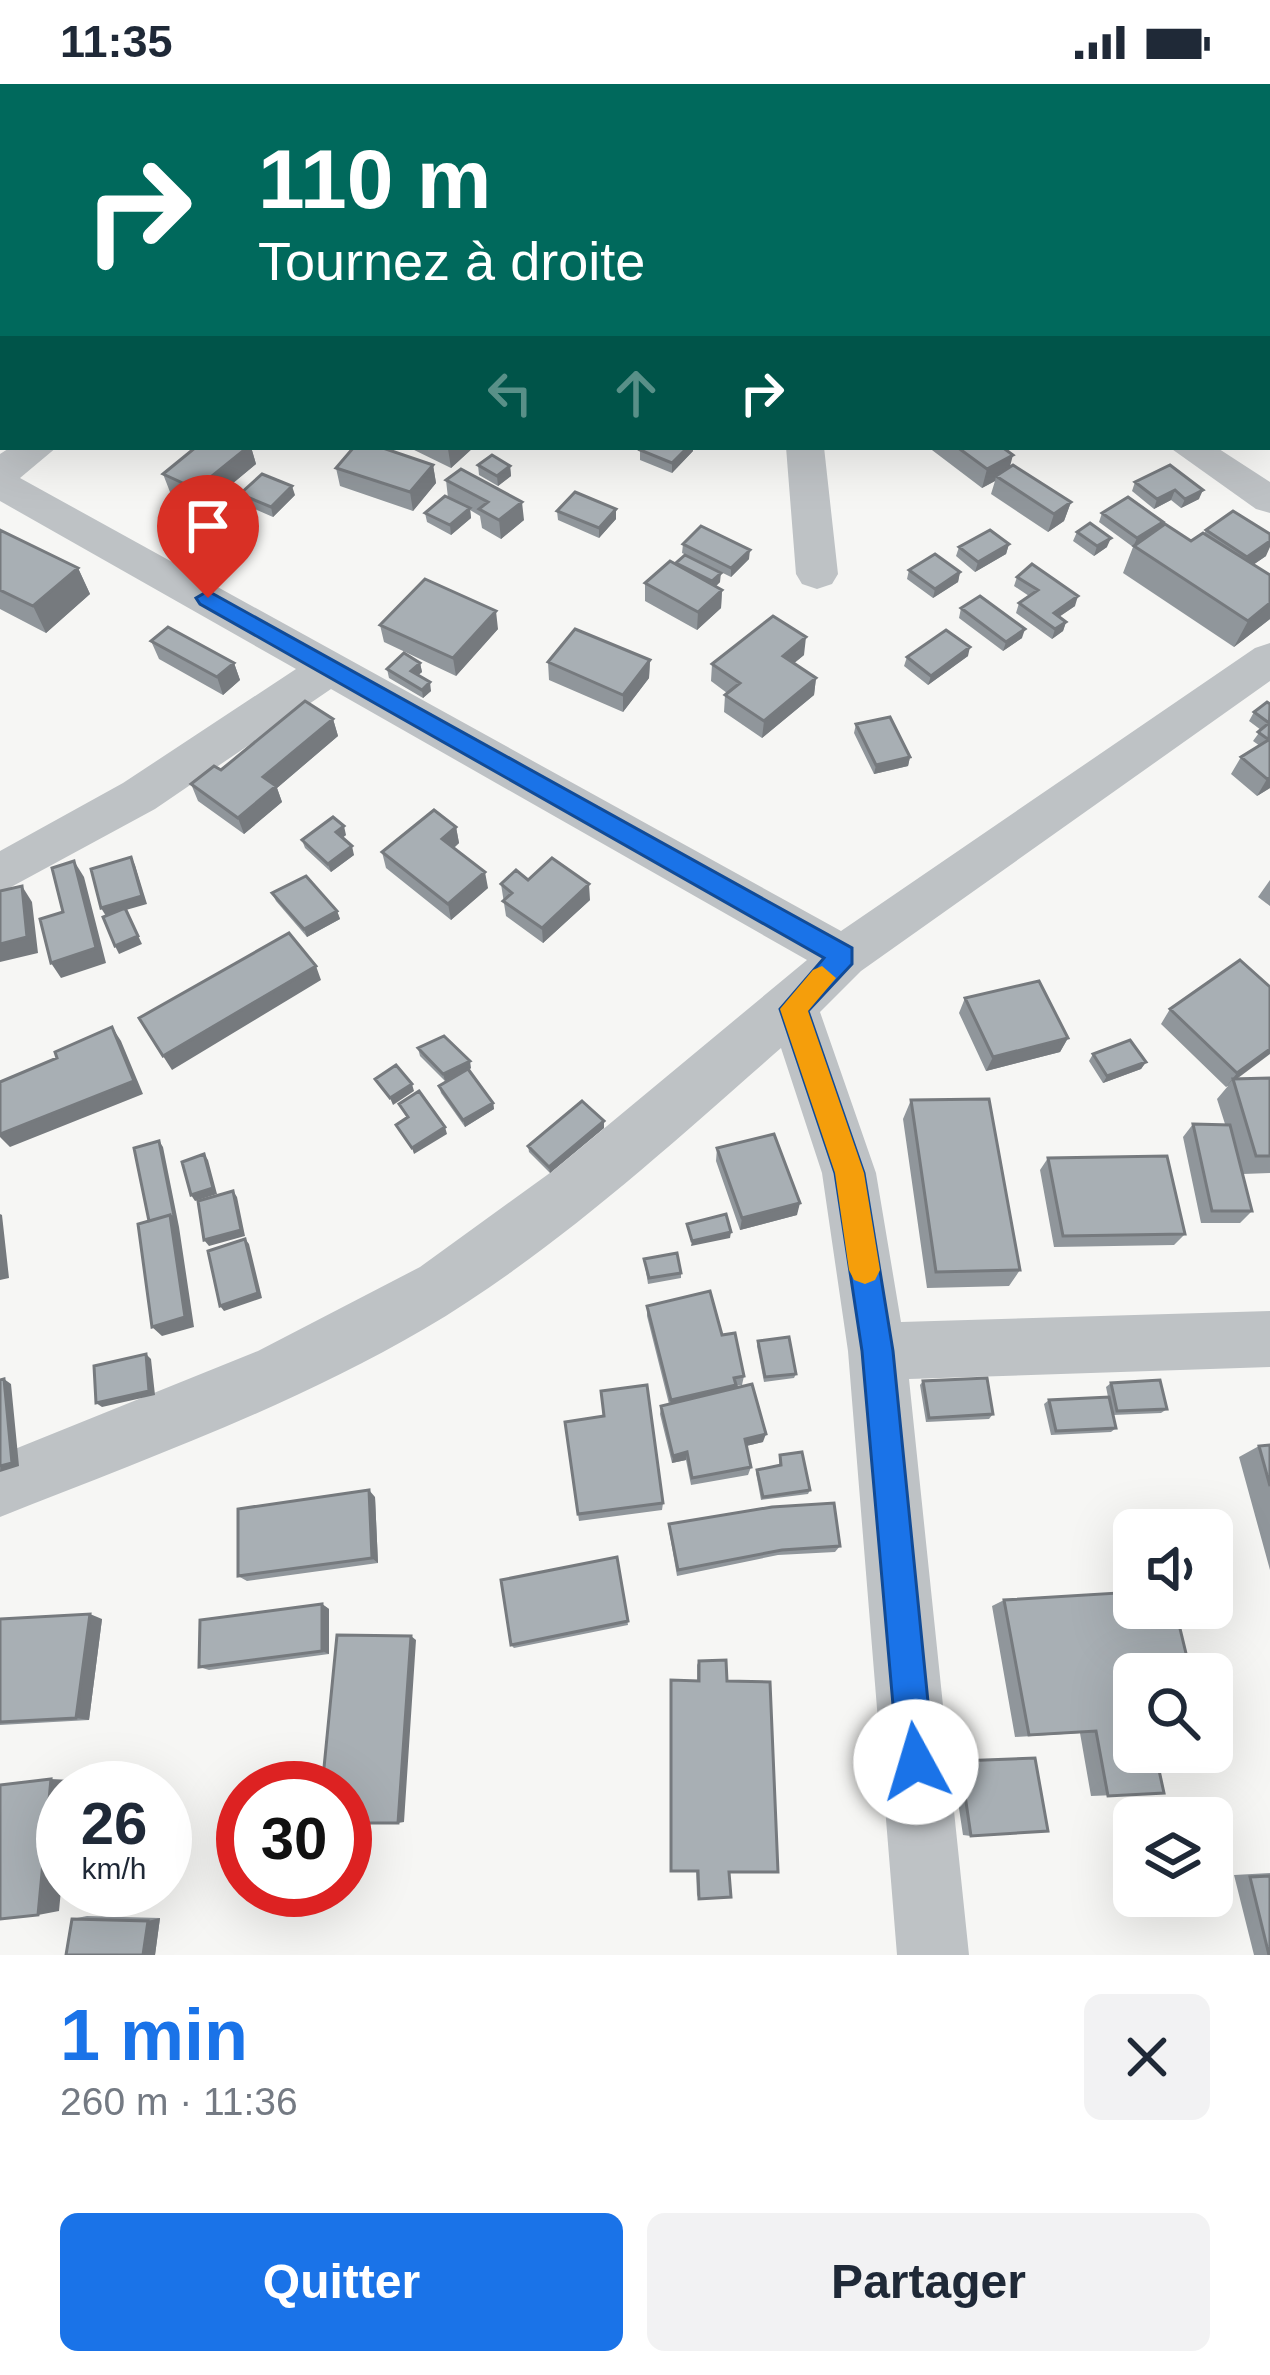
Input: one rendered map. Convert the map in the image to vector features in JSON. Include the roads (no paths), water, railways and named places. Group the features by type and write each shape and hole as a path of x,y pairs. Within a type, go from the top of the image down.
{"street":[{"path":"0,473 34,450"},
{"path":"805,450 817,574"},
{"path":"1193,450 1270,500"},
{"path":"0,484 843,956"},
{"path":"0,874 139,796 332,667"},
{"path":"0,1486 188,1412 374,1326 522,1229 794,1009 843,956 1264,673"},
{"path":"794,1009 849,1173 877,1351 933,1955"},
{"path":"877,1351 1270,1339"}]}
